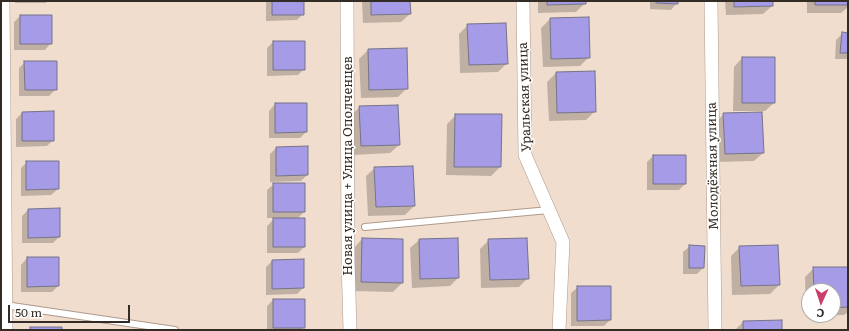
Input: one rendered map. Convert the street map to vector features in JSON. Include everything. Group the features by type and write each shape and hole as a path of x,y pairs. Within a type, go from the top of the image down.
{"street":[{"path":"3,1 4,305 6,330"},
{"name":"Новая улица + Улица Ополченцев","path":"347,1 348,260 350,330"},
{"name":"Уральская улица","path":"523,1 525,155 563,242 559,330"},
{"name":"Молодёжная улица","path":"711,1 715,330"}],"lane":[{"path":"365,227 550,210"},
{"path":"4,305 175,330"}],"building":[{"path":"272,1 304,1 304,15 272,15"},
{"path":"371,1 410,1 411,14 371,15"},
{"path":"547,1 586,1 586,4 547,5"},
{"path":"656,1 678,1 678,4 656,3"},
{"path":"734,1 773,1 773,6 734,7"},
{"path":"815,1 848,1 848,5 815,5"},
{"path":"20,15 52,15 52,44 20,44"},
{"path":"589,17 590,58 551,59 550,18"},
{"path":"506,23 508,64 469,65 467,24"},
{"path":"842,32 848,33 848,53 840,53"},
{"path":"273,41 305,41 305,70 273,70"},
{"path":"407,48 408,89 369,90 368,49"},
{"path":"742,57 775,57 775,103 742,103"},
{"path":"24,61 57,61 57,90 25,90"},
{"path":"595,71 596,112 557,113 556,72"},
{"path":"275,103 307,103 307,132 275,133"},
{"path":"398,105 400,145 361,146 359,106"},
{"path":"54,111 54,141 22,141 22,112"},
{"path":"762,112 764,153 725,154 723,113"},
{"path":"455,114 502,114 501,167 454,167"},
{"path":"308,146 308,175 276,176 276,147"},
{"path":"653,155 686,155 686,184 653,184"},
{"path":"26,161 59,161 59,189 26,190"},
{"path":"413,166 415,206 376,207 374,167"},
{"path":"273,183 305,183 305,212 273,212"},
{"path":"60,208 60,237 28,238 28,209"},
{"path":"273,218 305,218 305,247 273,247"},
{"path":"362,238 403,239 403,283 361,282"},
{"path":"458,238 459,278 420,279 419,239"},
{"path":"527,238 529,279 490,280 488,239"},
{"path":"689,245 705,246 704,268 689,268"},
{"path":"778,245 780,285 741,286 739,246"},
{"path":"27,257 59,257 59,286 27,287"},
{"path":"304,259 304,288 272,289 272,260"},
{"path":"813,267 848,267 848,307 841,307 841,283 814,283"},
{"path":"577,286 611,286 611,320 577,321"},
{"path":"273,299 305,299 305,328 273,328"},
{"path":"782,320 782,330 743,330 743,321"},
{"path":"30,327 62,327 62,330 30,330"}]}
